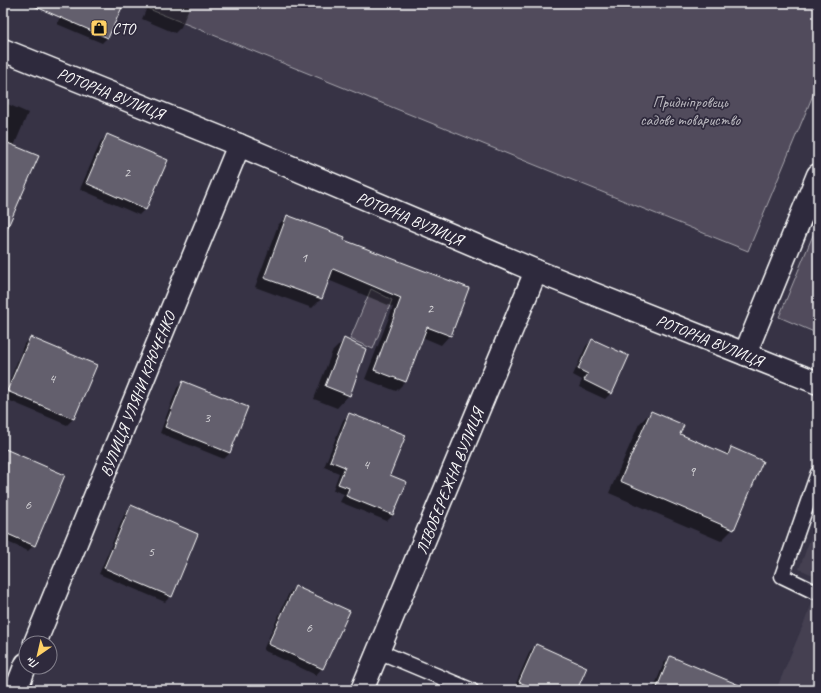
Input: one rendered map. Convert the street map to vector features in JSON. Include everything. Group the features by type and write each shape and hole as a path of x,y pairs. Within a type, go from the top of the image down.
{"street":[{"name":"РОТОРНА ВУЛИЦЯ","path":"3,50 239,145 536,271 818,383"},
{"name":"ВУЛИЦЯ УЛЯНИ КРЮЧЕНКО","path":"38,635 239,145"},
{"path":"745,354 818,175"},
{"name":"ЛІВОБЕРЕЖНА ВУЛИЦЯ","path":"362,690 536,271"},
{"path":"16,690 22,675"}],"lane":[{"path":"813,591 782,576 818,473"},
{"path":"378,651 471,690"}],"shaded area":[{"path":"818,518 818,577 799,569"},
{"path":"818,589 818,690 776,690"}],"green space":[{"name":"Придніпровець садове товариство","path":"134,3 818,3 818,83 748,251"},
{"path":"818,223 818,330 814,332 779,317"},
{"path":"371,289 392,300 373,349 350,339"}],"building":[{"name":"СТО","path":"27,3 124,3 108,38"},
{"path":"107,134 168,160 146,210 86,183"},
{"path":"3,141 39,156 3,238"},
{"path":"287,215 345,237 344,240 469,288 451,336 427,327 406,382 374,370 401,298 333,269 322,299 264,278"},
{"path":"30,337 97,365 74,419 7,391"},
{"path":"344,338 366,349 350,396 325,386"},
{"path":"592,339 629,356 612,394 584,380 588,374 578,369"},
{"path":"183,381 248,407 230,453 165,427"},
{"path":"651,411 684,425 680,434 728,455 731,447 763,461 734,530 620,481"},
{"path":"349,413 406,435 390,475 407,482 393,515 346,496 349,488 338,484 345,467 330,461"},
{"path":"3,448 65,475 35,546 3,532"},
{"path":"131,505 198,534 172,597 104,568"},
{"path":"295,586 350,611 323,669 268,644"},
{"path":"536,644 587,667 577,690 538,690 519,682"},
{"path":"670,656 751,690 656,690"}],"place":[{"name":"СТО","path":"99,28"}]}
